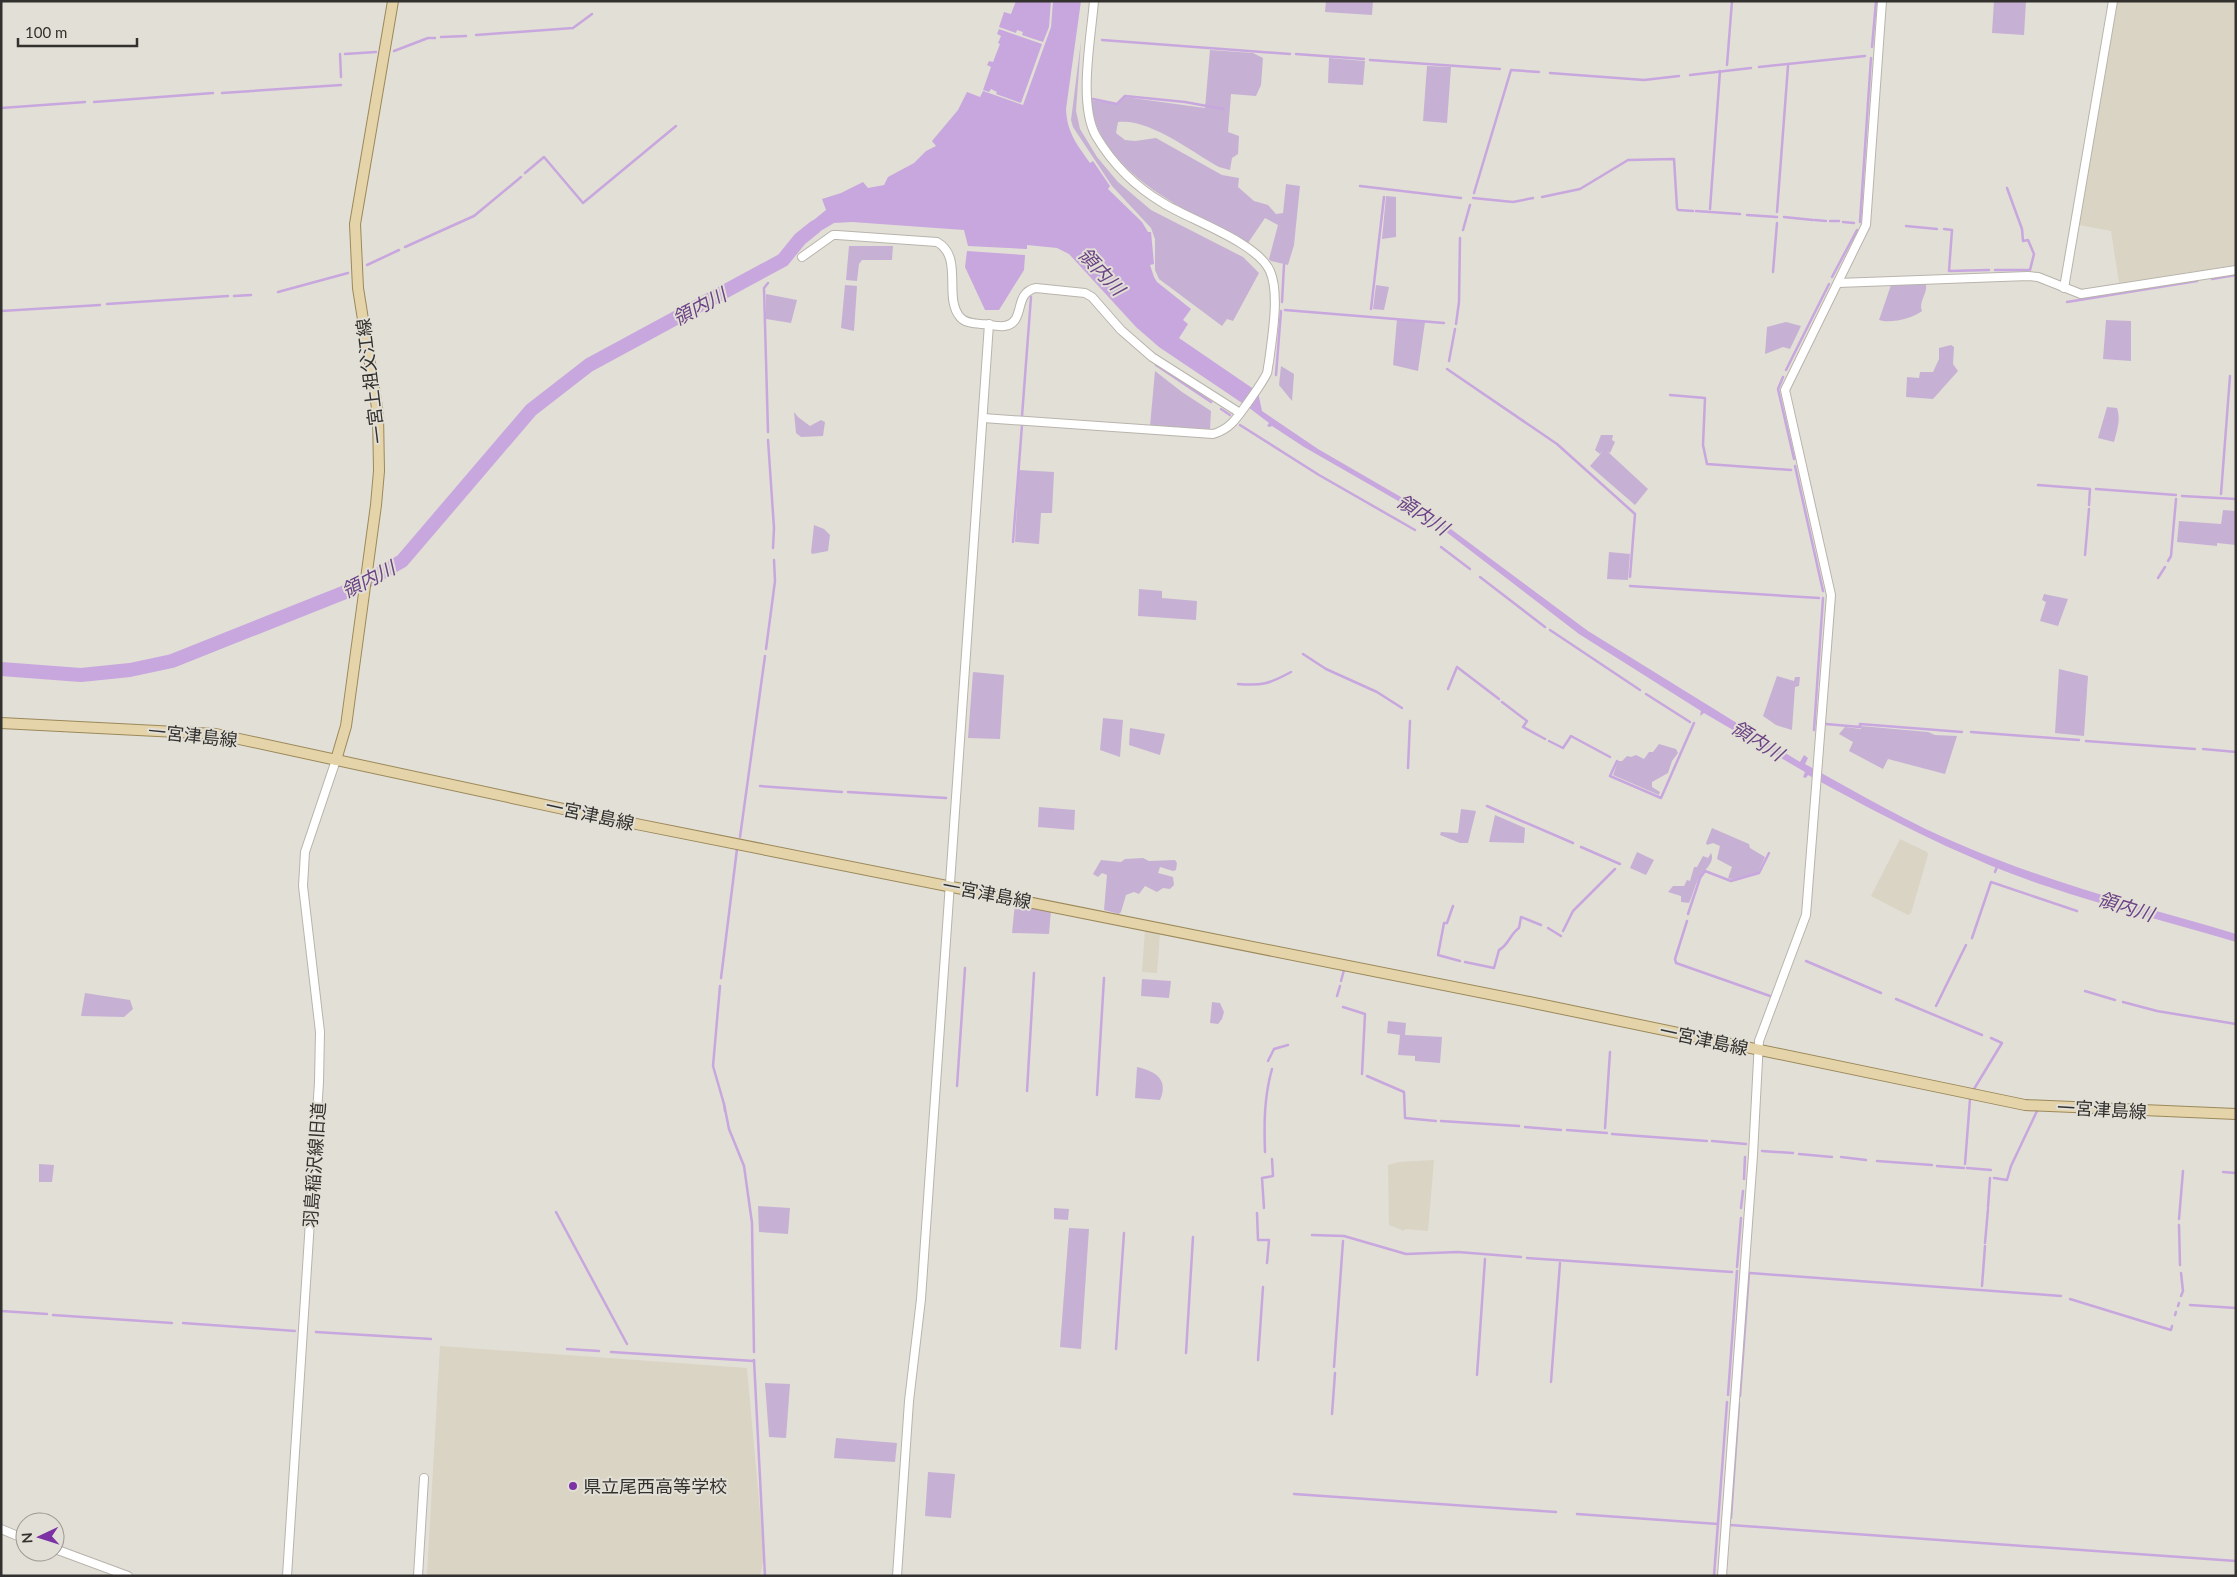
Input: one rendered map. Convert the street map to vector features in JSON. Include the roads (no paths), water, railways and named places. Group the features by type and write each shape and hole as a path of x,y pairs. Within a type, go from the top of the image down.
{"main road":[{"name":"一宮上祖父江線","path":"336,760 346,726 376,505 379,435 376,401 357,272 354,224 393,1"},
{"name":"一宮津島線","path":"1,722 216,734 604,818 1529,1002 2025,1105 2236,1114"}],"street":[{"path":"983,418 1213,434 1222,431 1233,422 1267,373 1271,344 1274,290 1270,271 1258,255 1236,240 1162,202 1132,180 1096,136 1088,118 1086,100 1094,1"},
{"path":"1722,1576 1759,1041 1806,915 1831,588 1785,390 1866,225 1882,1"},
{"path":"2064,288 2113,1"},
{"path":"802,257 833,235 937,242 948,253 957,314 966,322 1004,326 1015,320 1020,310 1021,300 1029,290 1036,288 1085,293 1092,297 1121,330 1152,356 1240,413"},
{"path":"1838,283 2028,276 2038,277 2076,293 2086,293 2236,270"},
{"path":"897,1576 909,1401 921,1299 990,324"},
{"name":"羽島稲沢線旧道","path":"287,1576 320,1042 316,990 303,886 304,868 305,852 336,760"},
{"path":"418,1576 424,1478"},
{"path":"1,1529 15,1535"},
{"path":"65,1553 128,1576"}],"water":[{"path":"1016,1 1051,1 1049,27 1043,42 1022,35 1023,32 1017,30 1016,33 999,27 1004,12 1011,14"},
{"path":"1053,1 1081,1 1066,109 1068,125 1074,138 1090,163 1093,161 1110,186 1108,189 1142,222 1148,232 1151,232 1154,264 1150,265 1154,277 1157,282 1191,309 1183,320 1188,324 1179,338 1258,392 1262,411 1318,449 1432,515 1588,631 1800,762 1804,755 1808,758 1805,764 1864,797 1945,838 1999,860 2066,884 2236,934 2236,942 2093,901 2015,875 1924,836 1808,775 1806,778 1803,777 1805,772 1704,713 1700,716 1701,711 1579,634 1428,518 1304,447 1272,426 1267,426 1269,423 1248,407 1159,347 1136,327 1069,254 1057,248 1027,245 1027,249 968,246 964,230 852,222 834,223 802,242 798,237 810,223 826,210 822,199 841,193 863,182 868,188 884,185 888,177 914,163 926,151 936,146 932,141 958,110 967,92 980,97 983,91 1023,105 1051,27"},
{"path":"999,29 1042,44 1021,103 996,94 997,92 991,89 989,92 983,90 991,67 987,65 989,61 993,62 1000,44 998,43 1001,36 997,34"},
{"path":"967,251 1025,255 1024,270 999,310 985,310 965,267"}],"waterway":[{"path":"1727,65 1732,1"},
{"path":"1872,47 1876,1"},
{"path":"476,35 573,28 592,14"},
{"path":"441,37 466,36"},
{"path":"394,51 428,38 435,38"},
{"path":"1102,40 1290,54"},
{"path":"345,54 376,52"},
{"path":"340,54 341,77"},
{"path":"1296,54 1364,59"},
{"path":"1759,67 1865,56"},
{"path":"1860,222 1871,58"},
{"path":"1370,60 1500,69"},
{"path":"1777,212 1788,66"},
{"path":"1690,75 1751,68"},
{"path":"1474,193 1511,70 1539,72"},
{"path":"1710,209 1720,71"},
{"path":"1550,73 1644,80 1679,76"},
{"path":"222,93 341,85"},
{"path":"94,102 213,93"},
{"path":"1093,99 1117,104 1125,96 1185,102 1223,109"},
{"path":"1,108 85,102"},
{"path":"525,173 544,157 583,203 676,126"},
{"path":"1542,197 1580,189 1628,160 1674,159 1677,208 1678,210 1693,211"},
{"path":"405,247 474,216 521,177"},
{"path":"1360,186 1461,198"},
{"path":"1995,270 2030,270 2034,254 2028,240 2023,241 2022,229 2007,188"},
{"path":"1371,309 1384,197"},
{"path":"1473,198 1513,202 1533,198"},
{"path":"1463,230 1470,205"},
{"path":"1696,211 1740,214"},
{"path":"1747,215 1777,217"},
{"path":"1784,217 1813,220"},
{"path":"1815,220 1826,221"},
{"path":"1830,221 1839,221"},
{"path":"1843,222 1854,223"},
{"path":"1773,272 1777,223"},
{"path":"1906,226 1937,229"},
{"name":"領内川","path":"1,669 81,675 130,670 172,661 353,589 402,561 531,410 589,365 783,260 800,239 815,227"},
{"path":"1944,229 1952,230 1949,271 1989,270"},
{"path":"1832,277 1857,230"},
{"path":"1456,324 1459,302 1460,238"},
{"path":"367,265 399,250"},
{"path":"1282,302 1284,265"},
{"path":"278,292 348,273"},
{"path":"2212,279 2236,275"},
{"path":"2067,302 2197,281"},
{"path":"768,283 764,288 768,432"},
{"path":"1786,370 1829,284"},
{"path":"234,296 251,295"},
{"path":"107,304 228,296"},
{"path":"1022,416 1031,297"},
{"path":"1,311 100,305"},
{"path":"1285,310 1444,323"},
{"path":"1276,375 1281,311"},
{"path":"1449,361 1455,329"},
{"path":"1156,365 1211,402"},
{"path":"1447,369 1557,444 1635,514 1630,577"},
{"path":"2221,494 2230,376"},
{"path":"1783,377 1778,389 1794,459"},
{"path":"1670,395 1705,398 1703,445 1707,464 1791,470"},
{"path":"1221,409 1230,415"},
{"path":"1013,542 1022,425"},
{"path":"1240,425 1319,475 1415,530"},
{"path":"768,440 774,528 773,548"},
{"path":"1795,466 1823,591"},
{"path":"2038,485 2090,489 2089,505"},
{"path":"2096,489 2176,495"},
{"path":"2182,496 2236,499"},
{"path":"2168,561 2171,556 2176,499"},
{"path":"2085,555 2089,509"},
{"path":"1441,547 1470,569"},
{"path":"766,649 775,581 774,560"},
{"path":"2158,578 2165,567"},
{"path":"1480,577 1545,627"},
{"path":"1630,586 1819,598"},
{"path":"1814,730 1823,598"},
{"path":"1550,630 1640,690"},
{"path":"1303,654 1326,669 1377,692 1402,708"},
{"path":"740,837 765,656"},
{"path":"1448,689 1457,667 1499,699"},
{"path":"1238,684 1253,685 1265,683 1291,672"},
{"path":"1646,694 1690,722"},
{"path":"1502,702 1527,721 1523,727 1545,739"},
{"path":"1408,768 1410,721"},
{"path":"1617,761 1610,776 1661,798 1694,723"},
{"path":"1826,724 1860,727 1860,724 1962,732"},
{"path":"1971,732 2079,740"},
{"path":"1549,741 1563,748 1571,736 1610,757"},
{"path":"2086,741 2195,749"},
{"path":"2203,749 2236,752"},
{"path":"760,786 842,792"},
{"path":"848,792 946,798"},
{"path":"1487,806 1573,843"},
{"path":"1581,847 1620,864"},
{"path":"721,978 737,849"},
{"path":"1688,914 1700,878 1705,871 1731,881 1759,873 1769,853"},
{"path":"1995,872 1998,864"},
{"path":"1563,931 1573,911 1615,869"},
{"path":"1972,938 1991,882 2077,911"},
{"path":"1453,906 1447,923 1444,923 1438,955 1460,961"},
{"path":"1465,962 1494,968 1499,950 1505,946 1513,933 1519,928 1521,917 1541,925"},
{"path":"1687,921 1675,959 1676,963 1770,996"},
{"path":"1548,928 1561,936"},
{"path":"1936,1006 1966,945"},
{"path":"1806,961 1881,993"},
{"path":"957,1086 965,968"},
{"path":"1341,981 1344,970"},
{"path":"1027,1091 1034,973"},
{"path":"1097,1095 1104,978"},
{"path":"720,986 713,1066 724,1104"},
{"path":"1337,996 1340,986"},
{"path":"2085,991 2115,1000"},
{"path":"1896,999 1982,1035"},
{"path":"2123,1002 2157,1011 2236,1024"},
{"path":"1343,1007 1365,1014 1362,1074"},
{"path":"1974,1089 2002,1043 1991,1038"},
{"path":"1268,1061 1274,1049 1288,1045"},
{"path":"1605,1128 1610,1052"},
{"path":"1265,1152 1265,1110 1272,1069"},
{"path":"1367,1076 1404,1092 1405,1118 1436,1121"},
{"path":"1965,1164 1970,1099"},
{"path":"725,1111 724,1104 729,1129 744,1166 752,1223 754,1352"},
{"path":"1994,1178 2007,1180 2011,1166 2037,1111"},
{"path":"1441,1121 1519,1126"},
{"path":"1525,1127 1561,1130"},
{"path":"1567,1130 1607,1133"},
{"path":"1612,1134 1707,1141"},
{"path":"1712,1141 1746,1144"},
{"path":"1762,1151 1793,1153"},
{"path":"1799,1154 1832,1157"},
{"path":"1744,1179 1745,1157"},
{"path":"1841,1157 1866,1160"},
{"path":"1264,1208 1262,1178 1273,1176 1272,1159"},
{"path":"1877,1161 1932,1165"},
{"path":"1937,1166 1964,1168"},
{"path":"1967,1168 1991,1170"},
{"path":"2179,1219 2183,1171"},
{"path":"2223,1172 2236,1173"},
{"path":"1988,1207 1990,1178"},
{"path":"1741,1208 1743,1191"},
{"path":"1985,1243 1988,1209"},
{"path":"556,1212 627,1344"},
{"path":"1257,1213 1258,1240 1269,1240 1267,1263"},
{"path":"1737,1267 1741,1218"},
{"path":"2179,1225 2180,1265"},
{"path":"1116,1349 1124,1233"},
{"path":"1312,1235 1344,1236 1406,1254 1458,1252 1521,1257"},
{"path":"1186,1353 1193,1237"},
{"path":"1334,1367 1343,1241"},
{"path":"1982,1286 1985,1246"},
{"path":"1527,1258 1732,1272"},
{"path":"1477,1375 1485,1259"},
{"path":"1551,1382 1560,1263"},
{"path":"1728,1395 1737,1271"},
{"path":"1740,1396 1749,1273"},
{"path":"1750,1273 2061,1296"},
{"path":"2181,1273 2183,1291 2181,1296"},
{"path":"1258,1360 1263,1287"},
{"path":"2070,1299 2171,1330 2172,1326"},
{"path":"2190,1305 2236,1308"},
{"path":"1,1311 47,1314"},
{"path":"53,1315 172,1323"},
{"path":"183,1323 295,1331"},
{"path":"316,1332 431,1339"},
{"path":"567,1349 599,1351"},
{"path":"611,1352 754,1361"},
{"path":"754,1360 765,1576"},
{"path":"1332,1414 1335,1373"},
{"path":"1714,1576 1727,1402"},
{"path":"1731,1518 1739,1403"},
{"path":"1294,1494 1556,1512"},
{"path":"1577,1514 1718,1524"},
{"path":"1730,1525 2236,1561"}],"place":[{"name":"県立尾西高等学校","path":"573,1486"}]}
